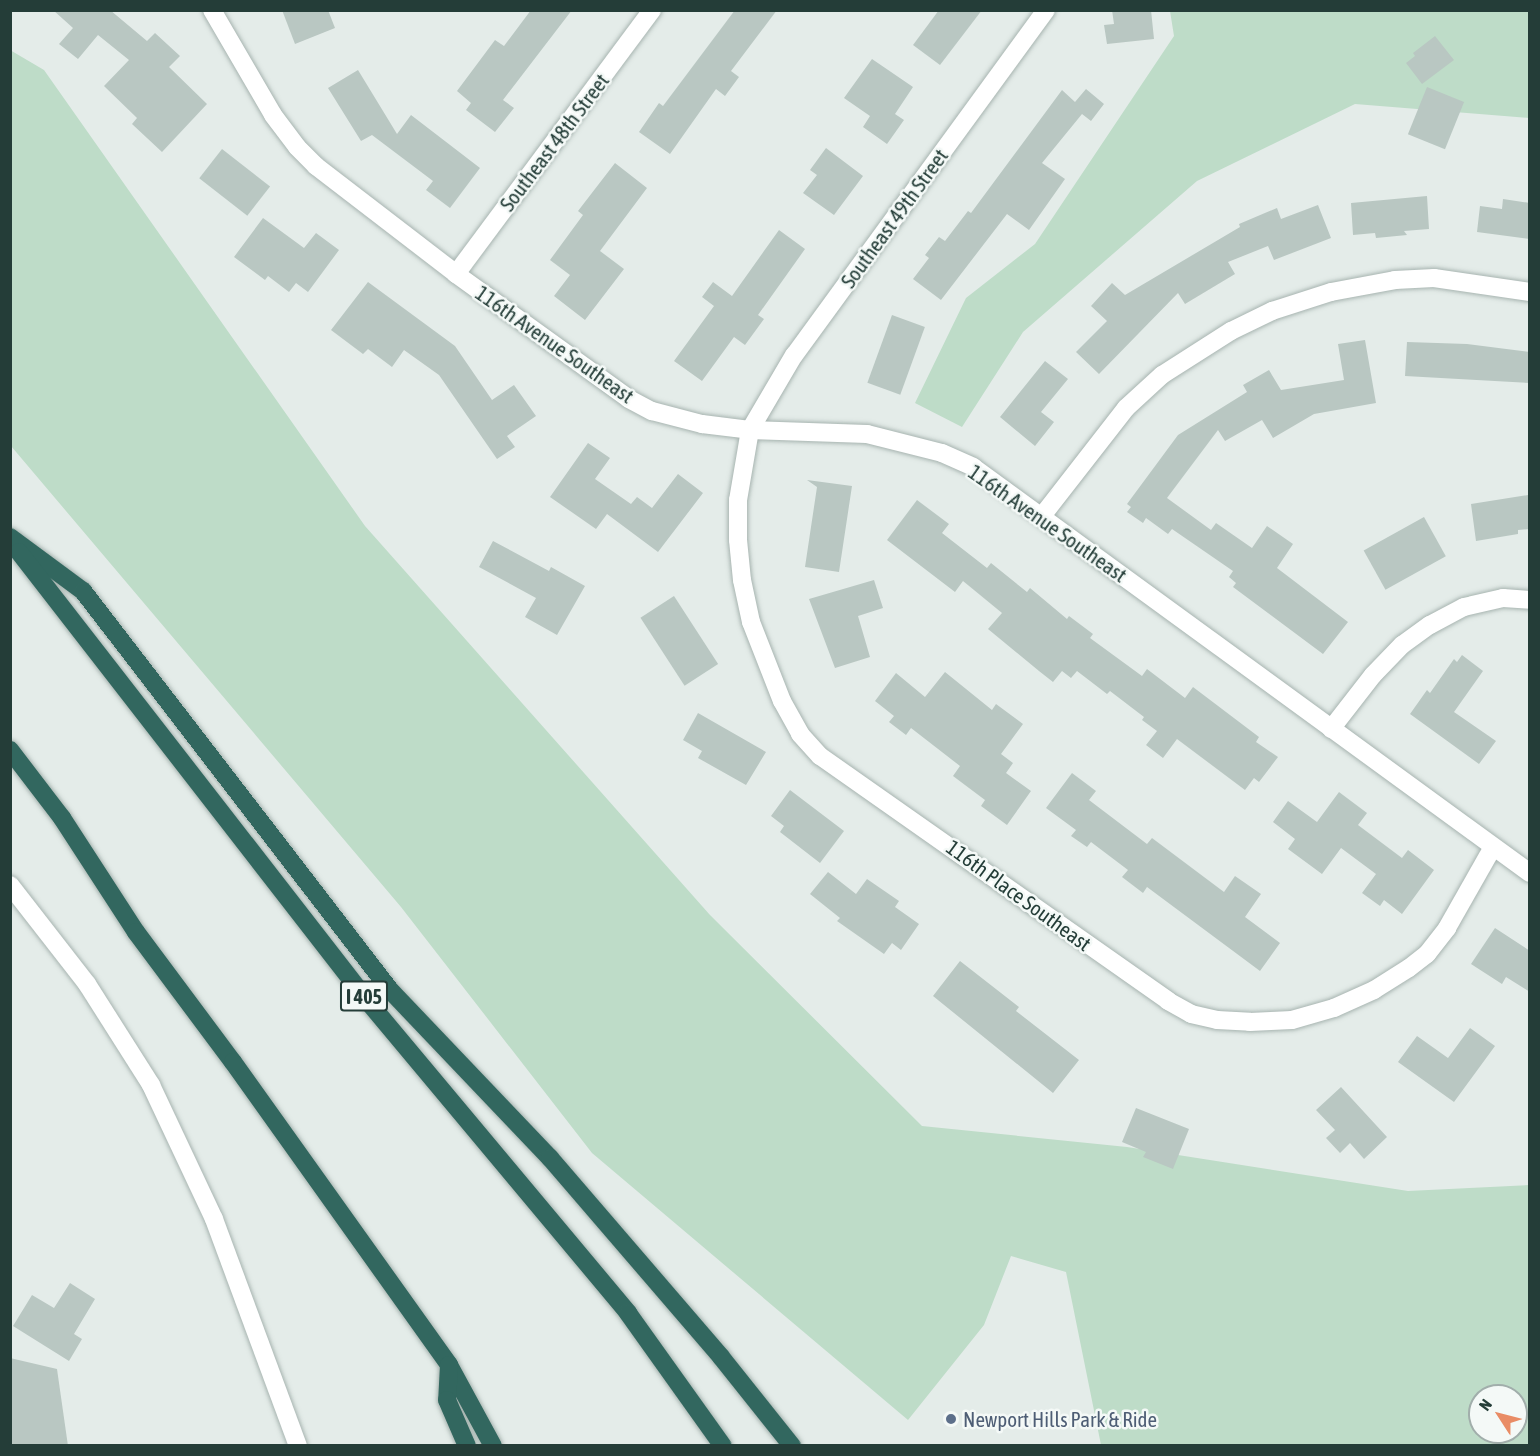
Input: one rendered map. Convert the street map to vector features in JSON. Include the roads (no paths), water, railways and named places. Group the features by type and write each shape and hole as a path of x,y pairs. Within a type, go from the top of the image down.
{"highway":[{"name":"I 405","path":"10,539 370,1004 628,1313 723,1446"},
{"path":"10,539 83,591 390,990 550,1158 722,1357 792,1446"},
{"path":"10,750 62,818 136,932 449,1365 493,1446"},
{"path":"449,1365 447,1400 467,1446"}],"street":[{"name":"116th Avenue Southeast","path":"212,10 273,115 297,147 316,166 456,274 629,399 652,411 676,418 750,430 867,434 921,446 973,467 1530,873"},
{"name":"Southeast 48th Street","path":"456,274 652,10"},
{"name":"Southeast 49th Street","path":"750,430 794,355 1046,10"},
{"path":"1042,516 1126,408 1162,375 1231,331 1272,311 1331,292 1395,280 1434,278 1530,292"},
{"name":"116th Place Southeast","path":"750,430 738,500 738,540 742,580 751,622 782,701 800,734 820,756 1168,1001 1191,1014 1217,1020 1250,1022 1292,1020 1334,1008 1374,990 1427,954 1447,928 1492,847"},
{"path":"1331,729 1373,675 1402,645 1430,625 1464,607 1503,598 1530,600"},
{"path":"10,885 87,984 151,1085 214,1218 298,1446"}],"place":[{"name":"Newport Hills Park & Ride","path":"951,1419"}]}
